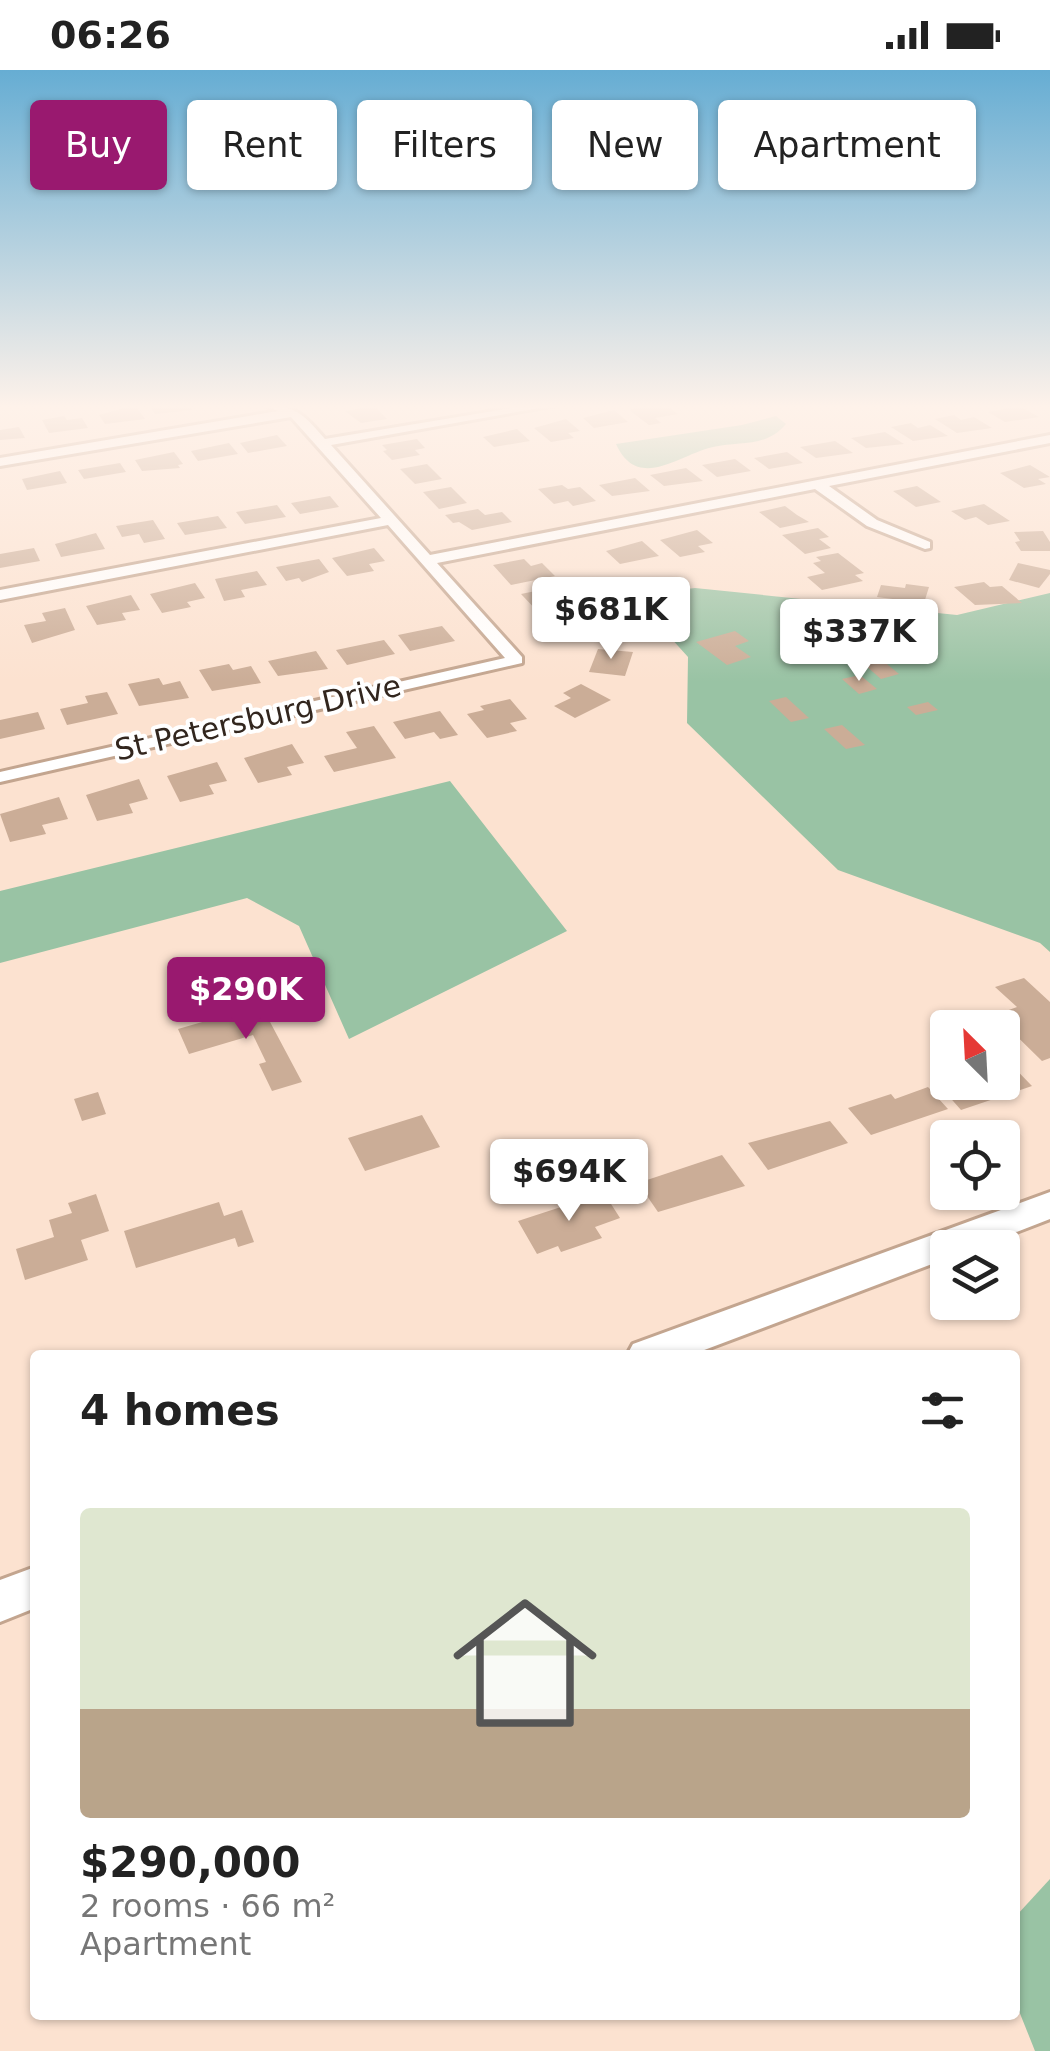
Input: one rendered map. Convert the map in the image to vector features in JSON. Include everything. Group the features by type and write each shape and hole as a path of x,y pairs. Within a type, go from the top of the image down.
{"street":[{"path":"372,497 429,560 748,497"},
{"path":"835,497 872,524 926,545"},
{"path":"0,595 393,520"},
{"name":"St Petersburg Drive","path":"0,777 516,660 429,560"},
{"path":"660,1350 1050,1205"},
{"path":"0,1601 30,1589"}],"green space":[{"path":"695,588 957,615 1050,593 1050,952 1040,943 838,870 687,723 688,657 633,596"},
{"path":"450,781 567,931 349,1039 299,926 247,898 0,963 0,891"},
{"path":"1050,1879 1050,2051 1035,2051 1020,2014 1020,1912"}],"building":[{"path":"331,497 339,507 300,514 291,503"},
{"path":"428,497 461,497 467,503 439,509"},
{"path":"547,497 592,497 596,501 573,506 568,501 554,504"},
{"path":"902,497 934,497 941,502 916,507"},
{"path":"984,504 1010,521 988,525 976,517 965,520 951,511"},
{"path":"277,505 286,517 245,524 236,512"},
{"path":"785,506 809,522 780,528 759,512"},
{"path":"478,509 485,515 502,512 512,522 472,530 459,522 453,523 445,515"},
{"path":"218,516 227,528 185,535 177,523"},
{"path":"153,520 165,539 144,543 139,534 122,537 116,526"},
{"path":"818,528 829,537 819,539 831,548 805,554 782,535"},
{"path":"697,530 713,543 698,546 705,552 680,557 660,540"},
{"path":"1043,531 1050,551 1021,551 1015,542 1020,541 1014,532"},
{"path":"96,533 105,549 61,557 55,544"},
{"path":"642,541 659,556 620,564 606,551"},
{"path":"34,548 40,561 0,568 0,554"},
{"path":"374,548 385,561 369,564 374,571 347,576 332,558"},
{"path":"838,553 864,573 855,575 863,581 822,590 807,577 825,573 813,563 821,561 816,557"},
{"path":"319,559 329,572 302,582 299,578 286,581 276,567"},
{"path":"524,559 531,566 542,563 555,576 511,585 493,565"},
{"path":"1018,563 1050,570 1050,574 1039,588 1009,580"},
{"path":"257,571 267,585 241,590 245,597 224,601 215,579"},
{"path":"984,582 990,587 1002,586 1022,603 975,605 954,587"},
{"path":"195,583 205,598 187,602 191,607 162,613 150,594"},
{"path":"906,584 929,587 924,603 877,597 881,585 905,588"},
{"path":"560,586 569,595 559,597 569,607 540,614 521,594"},
{"path":"131,595 140,610 122,613 126,620 97,625 86,606"},
{"path":"65,608 75,630 32,643 24,625 46,621 42,613"},
{"path":"589,612 609,632 574,640 554,620"},
{"path":"442,626 455,641 410,651 398,635"},
{"path":"735,631 749,641 735,646 751,657 727,665 696,642"},
{"path":"384,640 395,654 347,665 336,650"},
{"path":"598,649 633,652 625,676 589,672"},
{"path":"316,651 328,669 278,676 268,661"},
{"path":"876,655 899,674 881,679 858,659"},
{"path":"229,664 233,670 251,666 261,683 212,691 199,670"},
{"path":"860,675 877,689 859,694 842,679"},
{"path":"159,678 163,685 180,681 189,698 139,706 128,684"},
{"path":"581,684 611,700 575,718 554,706 571,698 563,693"},
{"path":"107,692 118,714 67,725 60,709 88,703 85,696"},
{"path":"786,697 809,718 791,722 769,701"},
{"path":"510,699 527,719 510,723 517,731 487,738 467,714 484,710 480,706"},
{"path":"928,702 938,710 916,715 907,707"},
{"path":"440,711 458,735 440,739 434,732 405,739 393,722"},
{"path":"38,712 45,729 0,739 0,720"},
{"path":"842,725 865,745 846,749 824,729"},
{"path":"374,726 396,758 334,772 324,756 357,748 346,732"},
{"path":"292,744 304,763 287,767 292,775 258,783 244,758"},
{"path":"217,762 227,781 209,785 214,794 180,802 167,776"},
{"path":"139,779 148,799 129,804 133,813 97,821 86,795"},
{"path":"59,797 68,819 42,825 46,834 10,842 0,814"},
{"path":"1024,978 1050,1002 1050,1058 1042,1061 1020,1039 1020,1010 1009,1010 1017,1007 995,987"},
{"path":"261,1005 302,1082 272,1091 259,1064 266,1062 253,1035 189,1054 178,1029"},
{"path":"1020,1074 1032,1086 1020,1090"},
{"path":"928,1087 930,1100 940,1100 948,1109 871,1135 848,1108 891,1094 895,1099"},
{"path":"98,1092 106,1114 82,1121 74,1099"},
{"path":"952,1100 991,1100 961,1110"},
{"path":"422,1115 440,1147 365,1171 348,1138"},
{"path":"830,1121 848,1143 768,1170 748,1143"},
{"path":"722,1155 745,1186 658,1212 638,1183"},
{"path":"604,1193 620,1218 595,1227 602,1238 561,1252 558,1246 537,1254 518,1221"},
{"path":"96,1194 109,1231 81,1240 88,1260 25,1280 16,1249 54,1237 49,1220 72,1213 68,1203"},
{"path":"219,1202 224,1216 242,1210 254,1242 238,1247 235,1238 136,1268 124,1231"}]}
